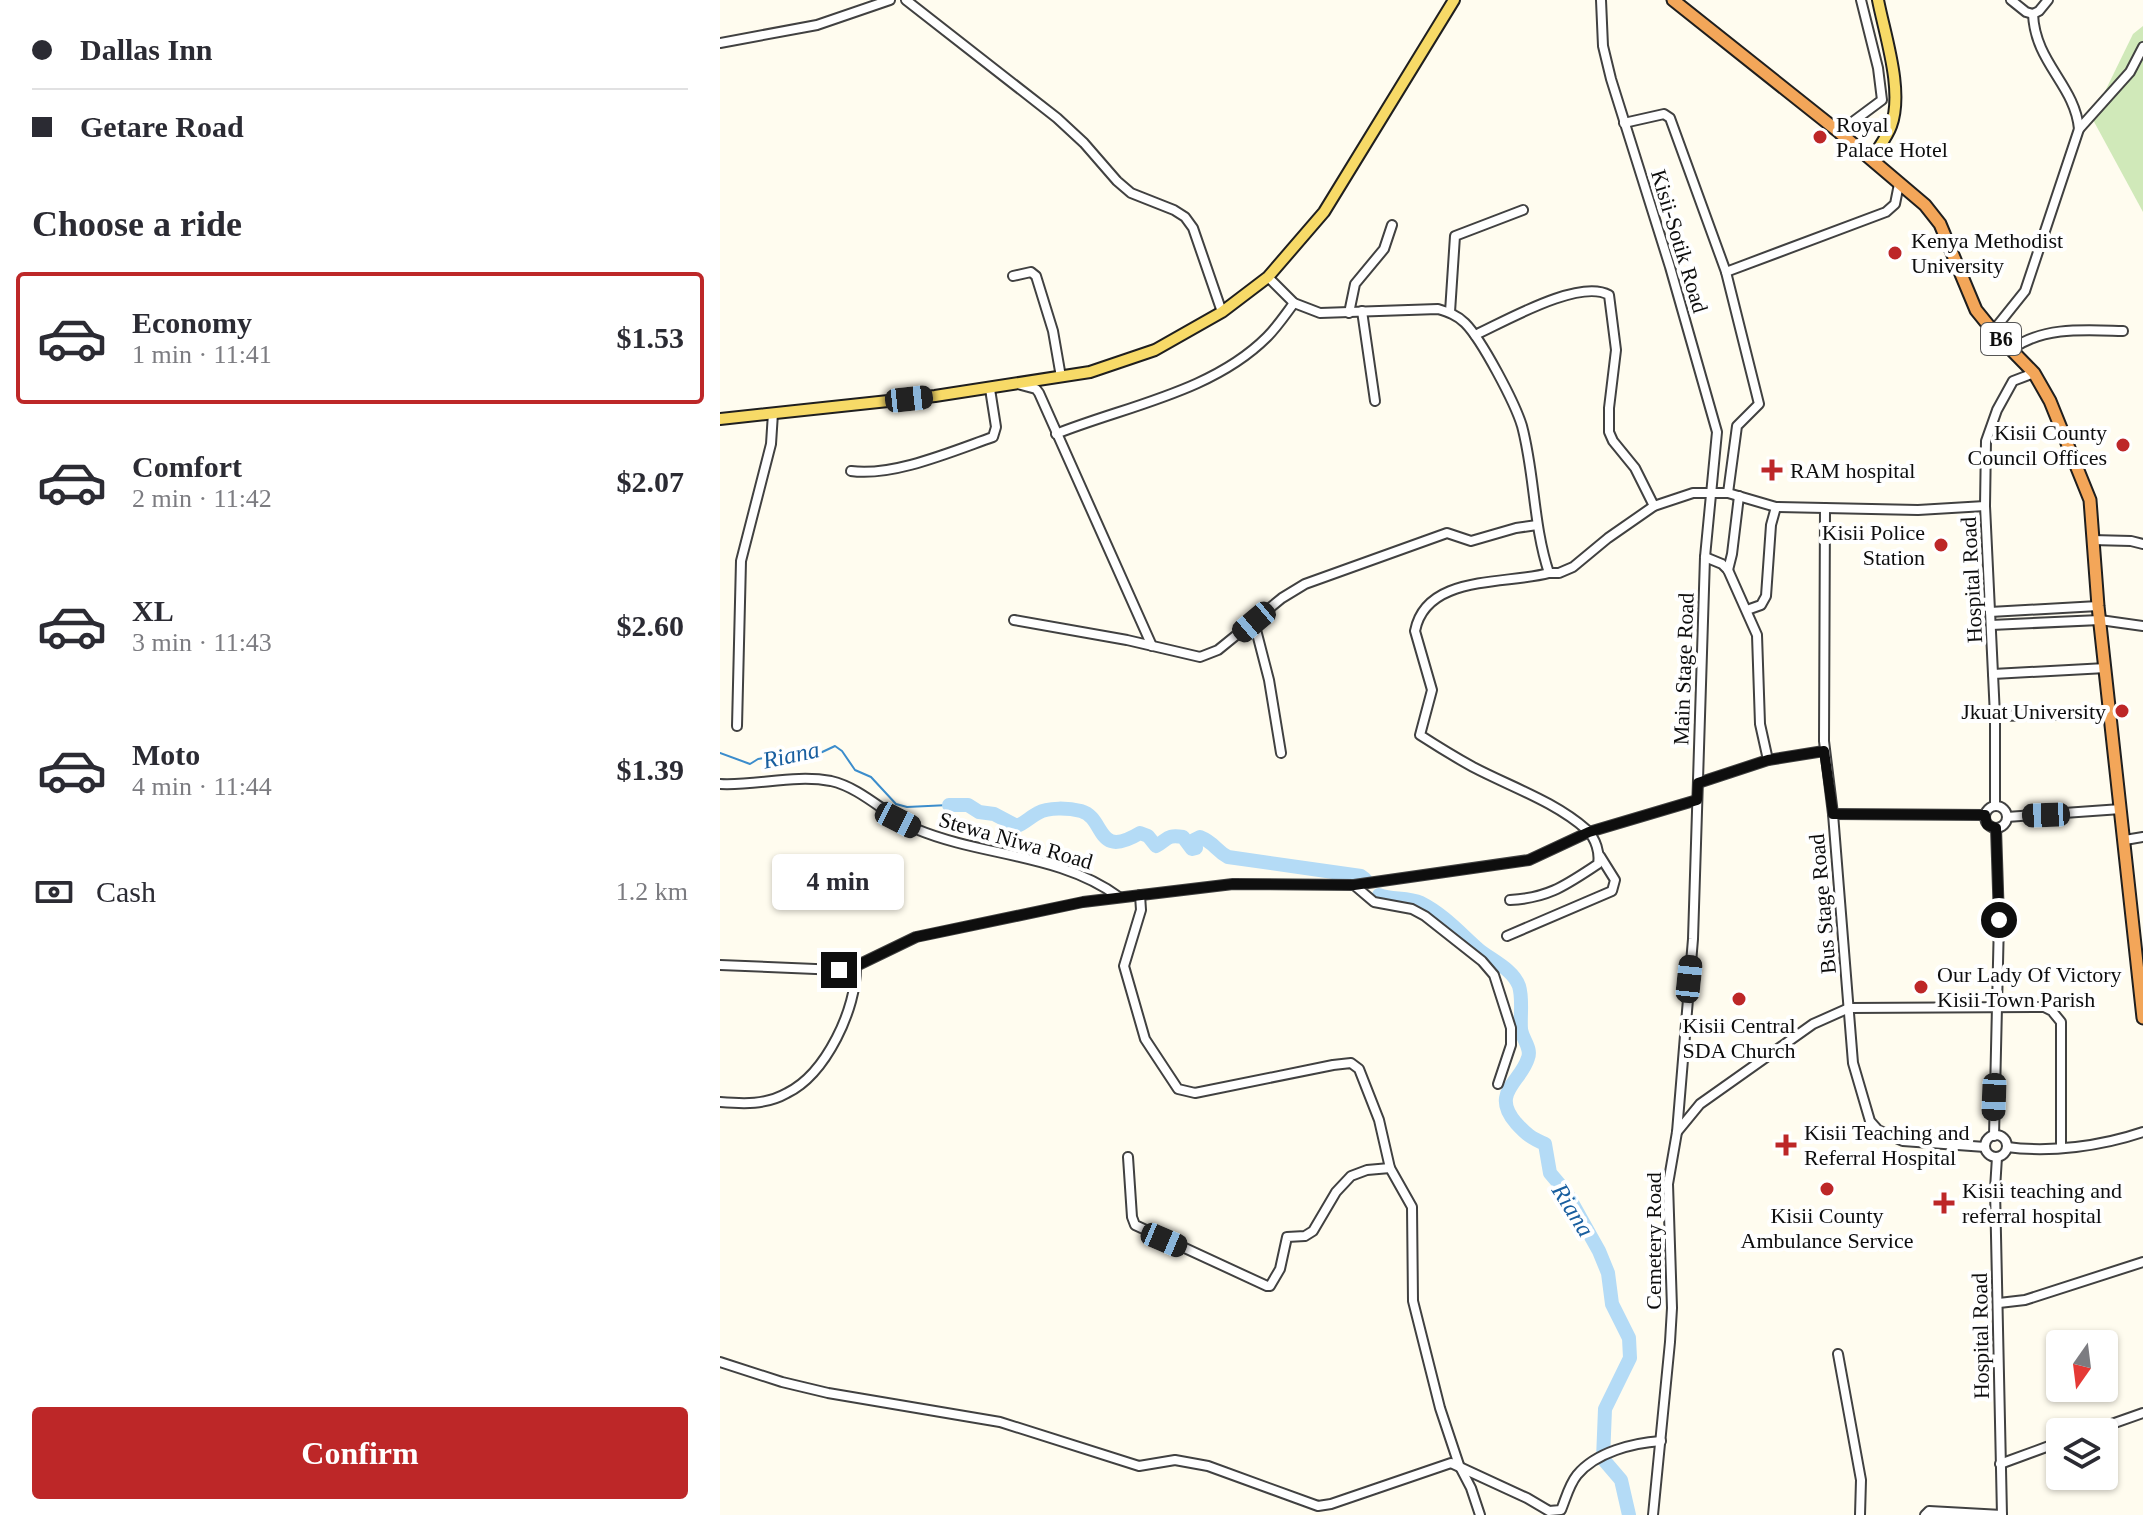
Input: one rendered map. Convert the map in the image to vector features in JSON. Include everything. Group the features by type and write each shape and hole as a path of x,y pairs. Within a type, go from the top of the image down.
{"highway":[{"name":"B6","path":"1673,0 1925,205 1940,224 1971,301 1993,331 2034,373 2050,401 2090,500 2098,606 2105,621 2106,668 2143,1018"}],"main road":[{"path":"720,419 990,389 1061,377 1124,362 1155,350 1222,312 1268,277 1324,212 1454,0"},
{"path":"1872,159 1891,127 1896,109 1896,91 1878,0"}],"street":[{"path":"720,43 817,25 890,0"},
{"path":"906,0 1057,118 1131,193 1185,217 1193,228 1222,312"},
{"name":"Kisii-Sotik Road","path":"1601,0 1603,46 1717,432 1712,494"},
{"path":"1839,132 1882,100 1878,68 1861,0"},
{"path":"2011,0 2033,14 2038,45 2075,107 2079,129"},
{"path":"2033,14 2048,0"},
{"path":"1993,331 2025,291 2079,129 2130,72 2143,47"},
{"path":"1624,123 1664,114 1670,118 1726,272 1759,404 1737,426 1728,493"},
{"path":"1726,272 1886,212 1895,204 1899,184"},
{"path":"1450,312 1455,236 1523,210"},
{"path":"1349,313 1355,284 1384,249 1392,225"},
{"path":"1013,276 1031,272 1036,276 1053,331 1061,377"},
{"path":"1268,277 1294,303 1320,313 1438,309 1450,312 1475,335 1521,424 1537,525 1549,573"},
{"path":"1475,335 1563,296 1596,291 1609,295 1616,350 1609,432 1635,468 1654,506"},
{"path":"1056,434 1168,395 1227,367 1266,338 1294,303"},
{"path":"1362,311 1375,401"},
{"path":"2012,349 2032,336 2072,330 2123,331"},
{"name":"Hospital Road","path":"1995,806 1995,716 1985,506 1986,441 2001,401 2013,381 2034,373"},
{"path":"1021,385 1036,389 1152,646"},
{"path":"851,471 865,473 903,465 993,437 996,430 990,389"},
{"path":"737,726 741,561 771,444 773,413"},
{"path":"1507,936 1612,891 1615,880 1589,832 1528,791 1475,768 1419,732 1432,694 1415,631 1427,605 1439,594 1559,573 1573,567 1654,506 1693,493 1728,493 1776,507 1918,510 1985,506"},
{"name":"Main Stage Road","path":"1677,1132 1693,939 1699,694 1705,557 1712,494"},
{"path":"1728,570 1739,496"},
{"path":"1747,610 1761,605 1766,596 1771,525 1776,507"},
{"name":"Bus Stage Road","path":"1825,508 1824,751 1833,814 1853,1063 1870,1121 1878,1130 1903,1141 1985,1147"},
{"path":"1014,620 1200,657 1218,650 1292,591 1447,533 1471,541 1537,525"},
{"path":"2092,540 2143,544"},
{"path":"1705,557 1728,570 1757,635 1760,724 1768,760"},
{"path":"1990,612 2098,606"},
{"path":"1991,625 2105,621 2143,626"},
{"path":"1254,622 1269,680 1281,753"},
{"path":"1993,674 2106,668"},
{"path":"1995,716 2111,714"},
{"path":"1698,783 1768,760 1824,751"},
{"name":"Stewa Niwa Road","path":"720,784 785,779 845,785 914,828 1084,875 1119,897"},
{"path":"720,965 825,971 856,966 916,937 1119,897 1233,884 1354,885 1529,860 1589,832 1697,800"},
{"path":"1995,806 2004,809 2007,817 2005,824 1996,828 1987,825 1985,815 1988,809 1995,806"},
{"path":"2007,817 2121,809"},
{"path":"1833,814 1985,815"},
{"path":"1994,1136 1998,1007 1996,828"},
{"path":"2125,840 2143,837"},
{"path":"1510,900 1534,899 1548,894 1598,864 1599,855"},
{"path":"1354,885 1374,902 1412,909 1425,916 1482,961 1494,975 1511,1028 1511,1045 1498,1084"},
{"path":"1140,895 1141,910 1124,966 1145,1039 1183,1093 1333,1065 1355,1065 1359,1069 1379,1120 1390,1168 1412,1207 1410,1267 1413,1301 1440,1408 1480,1515"},
{"path":"720,1102 759,1103 788,1093 802,1084 825,1056 843,1022 854,996 856,966"},
{"path":"1677,1132 1700,1104 1813,1024 1849,1008 2044,1007 2061,1022 2061,1147"},
{"name":"Cemetery Road","path":"1653,1515 1672,1308 1668,1184 1677,1132"},
{"path":"2007,1147 2061,1147 2109,1141 2143,1132"},
{"path":"1994,1136 2002,1138 2007,1147 2004,1154 1997,1157 1990,1156 1985,1147 1994,1136"},
{"path":"1128,1157 1135,1225 1267,1286 1276,1279 1287,1237 1305,1236 1313,1231 1342,1184 1367,1170 1390,1168"},
{"name":"Hospital Road","path":"1997,1157 1995,1189 2002,1515"},
{"path":"1999,1303 2025,1300 2143,1262"},
{"path":"1838,1354 1861,1480 1860,1515"},
{"path":"720,1362 828,1393 1000,1422 1139,1466 1175,1460 1208,1466 1310,1505 1331,1504 1447,1464 1459,1465 1556,1512 1561,1510 1575,1477 1583,1469 1622,1448 1661,1441"},
{"path":"2118,1422 2143,1413"},
{"path":"2000,1464 2046,1447"},
{"path":"1925,1515 1929,1511 2002,1515"}],"green space":[{"path":"2143,26 2143,212 2092,118 2133,34"}],"waterway":[{"name":"Riana","path":"720,753 750,764 758,759 798,752 818,754 835,746 855,770 871,777 896,804 907,807 949,805"},
{"name":"Riana","path":"949,805 968,805 1017,826 1042,811 1076,810 1089,815 1103,835 1115,842 1140,833 1148,836 1156,846 1177,836 1183,837 1192,849 1196,848 1194,840 1200,837 1228,857 1365,879"},
{"name":"Riana","path":"1379,895 1416,901 1429,907 1507,970 1519,986 1521,1029 1529,1054 1510,1088 1506,1104 1520,1127 1545,1144 1550,1173 1566,1192 1599,1251 1608,1273 1612,1304 1629,1338 1630,1358 1605,1409 1603,1459 1621,1480 1629,1515"}],"place":[{"name":"Royal Palace Hotel","path":"1820,137"},
{"name":"Kenya Methodist University","path":"1895,253"},
{"name":"Kisii County Council Offices","path":"2123,445"},
{"name":"RAM hospital","path":"1772,470"},
{"name":"Kisii Police Station","path":"1941,545"},
{"name":"Jkuat University","path":"2122,711"},
{"name":"Our Lady Of Victory Kisii Town Parish","path":"1921,987"},
{"name":"Kisii Central SDA Church","path":"1739,999"},
{"name":"Kisii Teaching and Referral Hospital","path":"1786,1145"},
{"name":"Kisii County Ambulance Service","path":"1827,1189"},
{"name":"Kisii teaching and referral hospital","path":"1944,1203"}],"route":[{"path":"839,970 856,966 916,937 1083,902 1233,884 1354,885 1529,860 1589,832 1697,800 1698,783 1768,760 1824,751 1833,814 1985,815 1987,825 1996,828 1999,920"}]}
